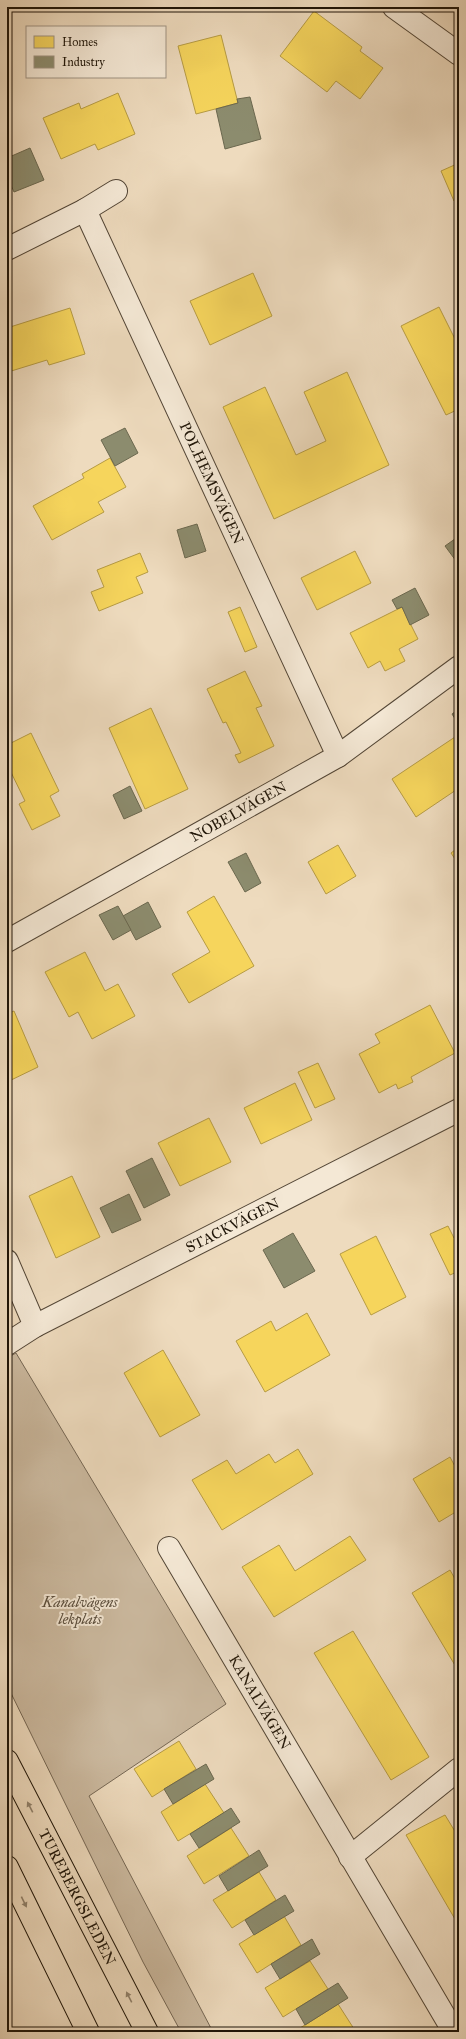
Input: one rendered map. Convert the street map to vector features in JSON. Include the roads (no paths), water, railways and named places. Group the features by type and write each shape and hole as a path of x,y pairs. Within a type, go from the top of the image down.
{"main road":[{"name":"TUREBERGSLEDEN","path":"7,1762 147,2032"},
{"path":"7,1867 88,2032"}],"street":[{"path":"395,7 459,54"},
{"path":"7,249 85,210 116,191"},
{"name":"POLHEMSVÄGEN","path":"85,210 338,756"},
{"name":"NOBELVÄGEN","path":"7,941 338,756 459,667"},
{"name":"STACKVÄGEN","path":"7,1344 35,1326 459,1110"},
{"path":"7,1261 35,1326"},
{"name":"KANALVÄGEN","path":"169,1548 454,2032"},
{"path":"350,1857 459,1769"}],"park label":[{"name":"Kanalvägens lekplats","path":"80,1610"}]}
